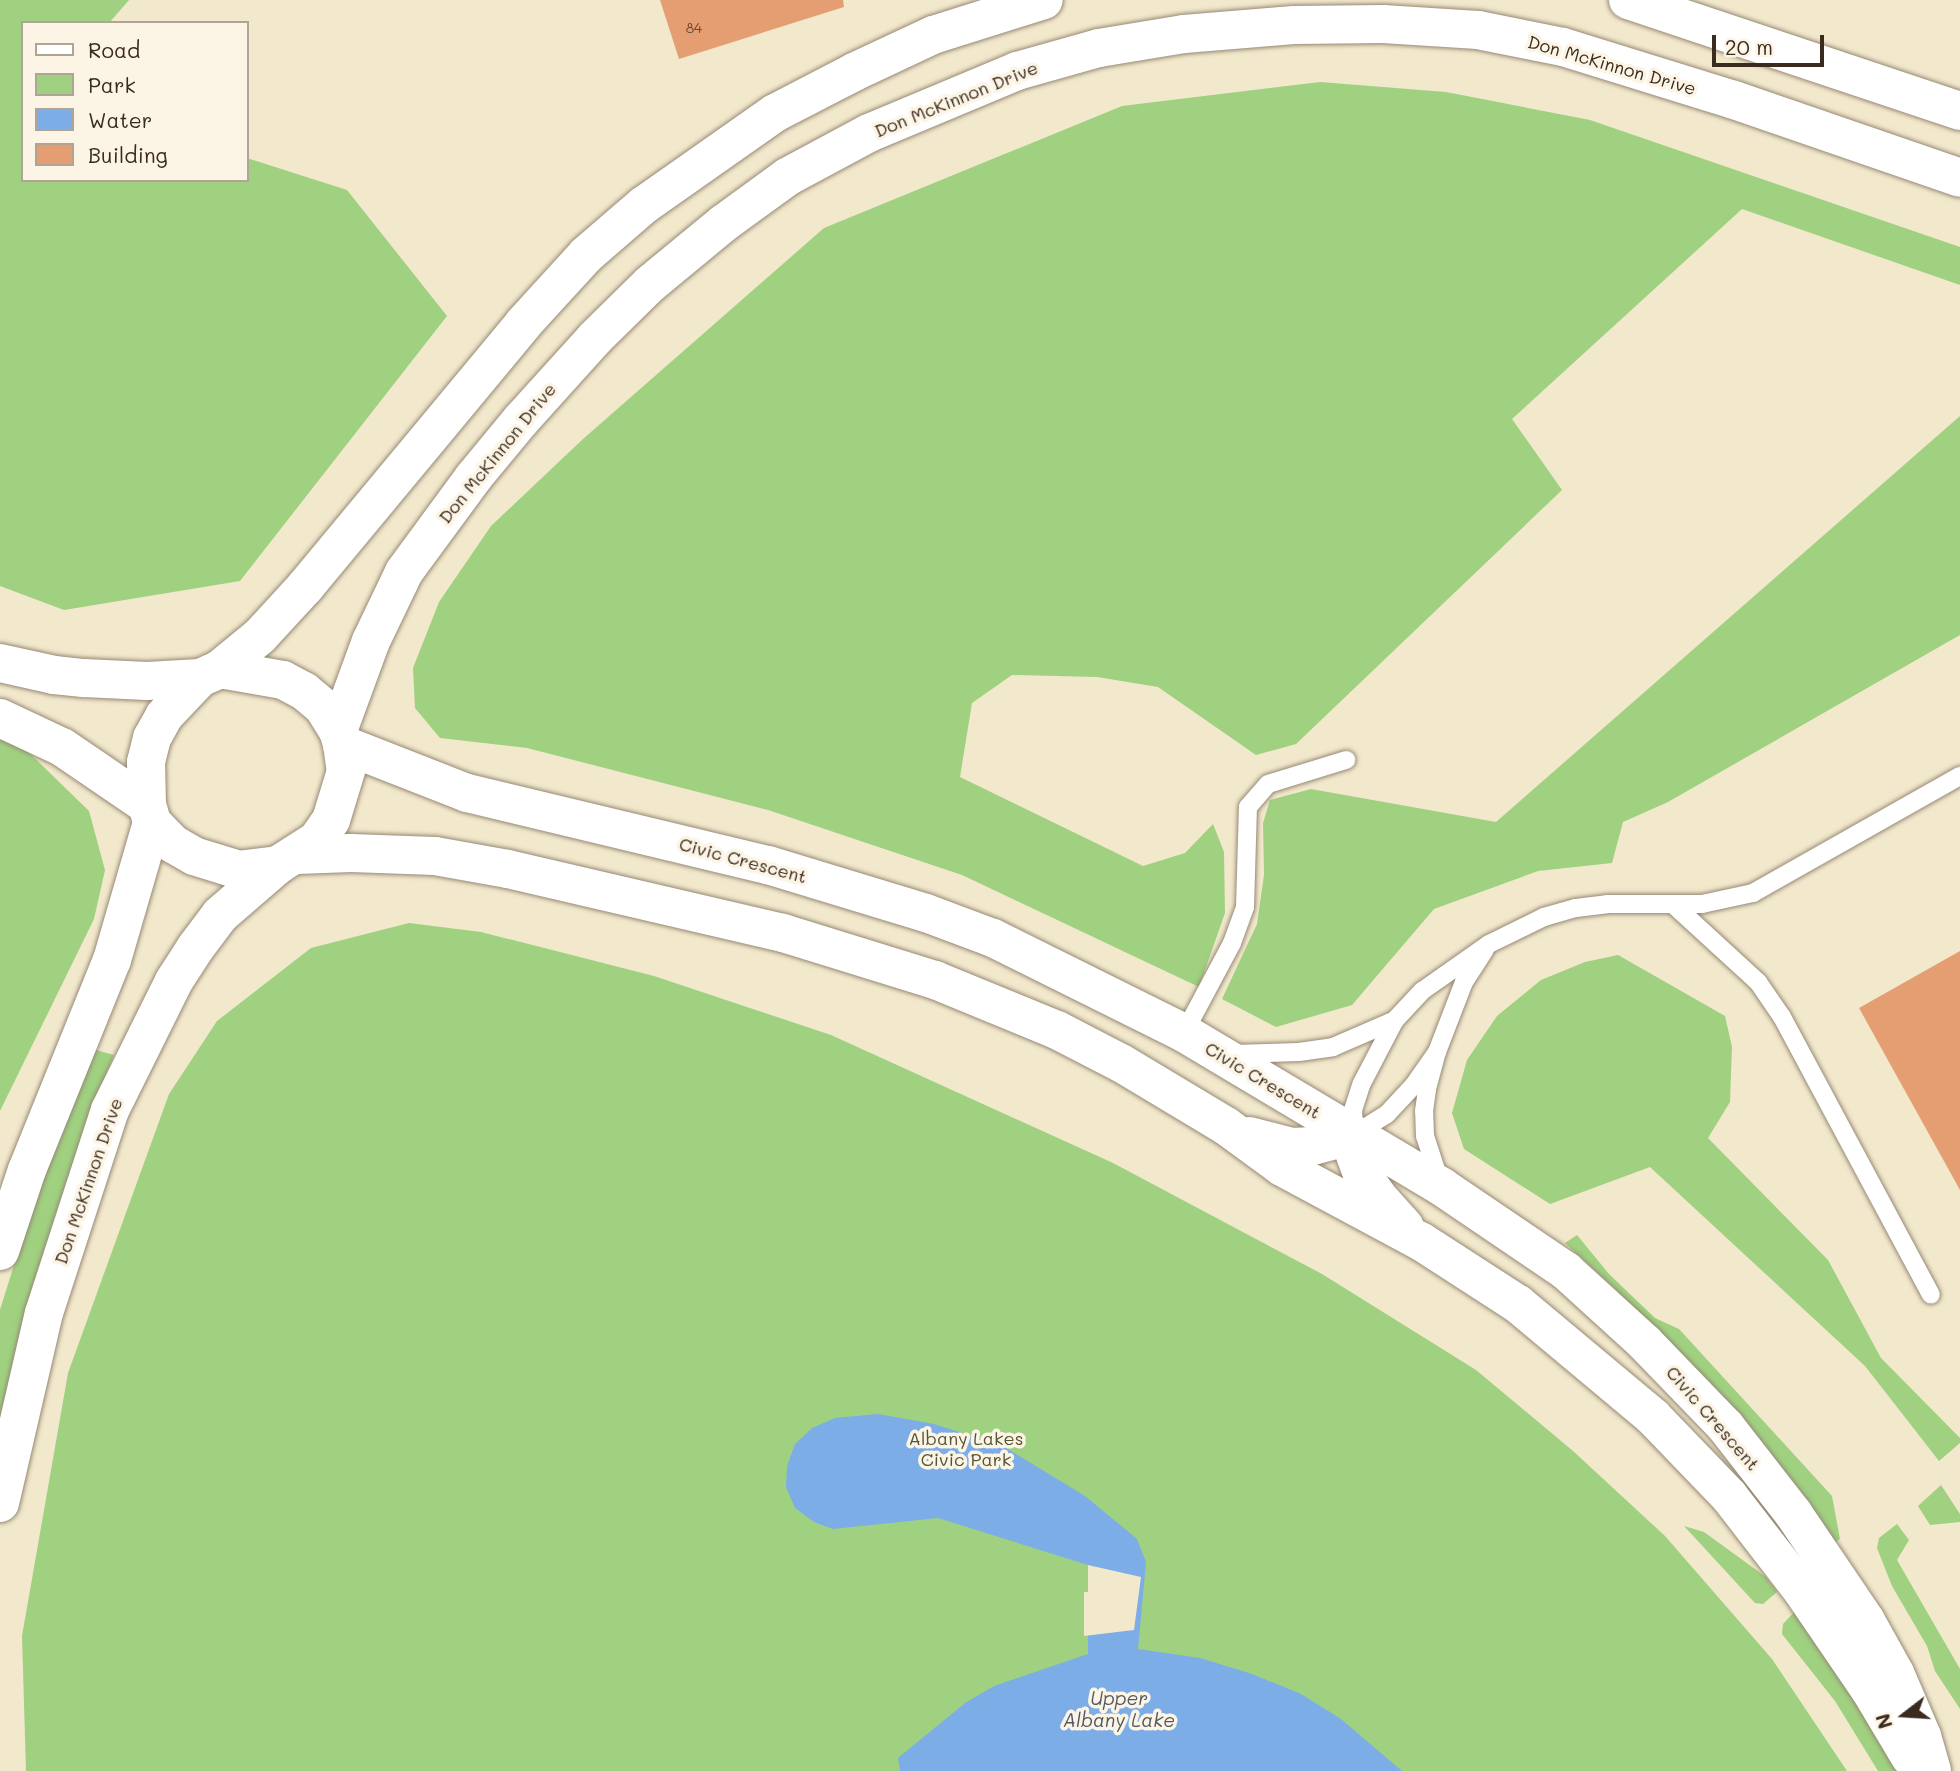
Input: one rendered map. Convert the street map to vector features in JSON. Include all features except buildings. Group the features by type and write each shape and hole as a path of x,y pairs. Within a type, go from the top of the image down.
{"main road":[{"path":"0,1251 27,1170 112,960 149,814 146,762 152,738 164,716 210,674 260,636 523,324 586,254 644,205 775,113 854,72 933,35 1044,0"},
{"path":"1629,0 1960,111"},
{"name":"Don McKinnon Drive","path":"340,737 371,641 404,572 473,478 521,420 641,293 724,223 787,177 869,133 1017,71 1099,48 1198,33 1294,25 1382,24 1478,30 1563,47 1734,100 1960,178"},
{"path":"0,663 54,675 85,678 147,681 210,674 283,680 304,691 323,707 340,737 346,771 335,811 317,840 288,860"},
{"path":"0,718 62,747 149,814 173,844 215,864 239,870 288,860 351,853 435,856 626,896 822,944 935,980 1057,1030 1121,1063 1226,1126 1282,1167 1422,1242 1518,1304 1653,1417 1729,1496 1801,1589 1870,1690 1918,1771"},
{"name":"Civic Crescent","path":"340,737 467,793 768,865 926,914 993,938 1184,1033 1442,1187 1566,1271 1645,1343 1726,1427 1793,1513 1866,1620 1895,1673 1922,1736 1932,1771"},
{"name":"Don McKinnon Drive","path":"0,1503 44,1313 110,1110 174,981 197,947 220,915 288,860"},
{"path":"1226,1126 1270,1143 1292,1147 1313,1146 1354,1135 1355,1155 1362,1174 1393,1215 1422,1242"}],"lane":[{"path":"1184,1033 1232,943 1245,907 1248,807 1268,784 1346,760"},
{"path":"1354,1135 1353,1110 1362,1083 1395,1020 1422,991 1489,944 1544,916 1576,908 1607,904 1675,906 1729,900 1753,893 1960,776"},
{"path":"1675,906 1758,982 1782,1017 1931,1295"},
{"path":"1442,1187 1430,1158 1424,1111 1437,1052 1464,982 1489,944"},
{"path":"1220,1055 1299,1052 1333,1047 1395,1020"},
{"path":"1354,1135 1387,1114 1437,1052"}],"green space":[{"path":"0,0 129,0 111,21 21,21 21,182 248,182 248,158 347,190 447,316 240,581 64,610 0,586"},
{"path":"1320,82 1446,92 1590,120 1960,247 1960,285 1742,209 1512,419 1562,490 1296,744 1256,755 1158,687 1097,677 1012,675 972,703 960,777 1143,866 1185,853 1213,824 1224,852 1225,913 1199,987 962,875 768,810 527,748 440,738 415,708 413,668 439,602 491,526 583,439 824,228 1122,106"},
{"path":"1960,416 1960,635 1668,802 1623,822 1612,863 1538,871 1434,909 1352,1005 1276,1027 1222,999 1257,924 1264,875 1263,823 1270,800 1311,789 1496,822"},
{"path":"0,731 14,738 89,811 105,870 94,919 0,1111"},
{"name":"Albany Lakes Civic Park","path":"409,923 481,932 654,976 831,1035 1113,1163 1322,1274 1476,1370 1573,1451 1665,1536 1772,1659 1847,1771 26,1771 22,1636 68,1373 169,1094 217,1021 311,948"},
{"path":"1618,955 1725,1016 1732,1047 1730,1102 1708,1138 1828,1260 1881,1358 1960,1438 1960,1443 1939,1461 1865,1366 1650,1167 1550,1204 1464,1149 1452,1113 1467,1060 1497,1016 1541,980 1585,962"},
{"path":"89,1048 114,1055 89,1116 31,1292 0,1417 0,1310 46,1162"},
{"path":"1577,1235 1609,1274 1655,1318 1679,1329 1832,1496 1840,1539 1830,1546 1682,1360 1612,1286 1565,1243"},
{"path":"1941,1485 1960,1514 1960,1522 1930,1525 1918,1506"},
{"path":"1897,1524 1909,1540 1897,1560 1960,1669 1960,1709 1935,1671 1927,1646 1892,1586 1877,1548 1879,1538"},
{"path":"1684,1526 1704,1532 1766,1577 1777,1592 1763,1604 1755,1603"},
{"path":"1796,1610 1899,1771 1878,1771 1835,1701 1782,1634 1783,1624"}],"water":[{"name":"Upper Albany Lake","path":"878,1414 934,1424 1003,1446 1085,1496 1137,1539 1146,1562 1138,1649 1200,1658 1252,1674 1301,1694 1341,1719 1402,1771 900,1771 898,1758 965,1703 994,1686 1088,1654 1088,1565 938,1518 833,1529 814,1522 795,1508 786,1487 787,1466 795,1444 812,1428 835,1418"}],"pier":[{"path":"1088,1565 1141,1577 1134,1630 1084,1636 1084,1592 1088,1592"}]}
